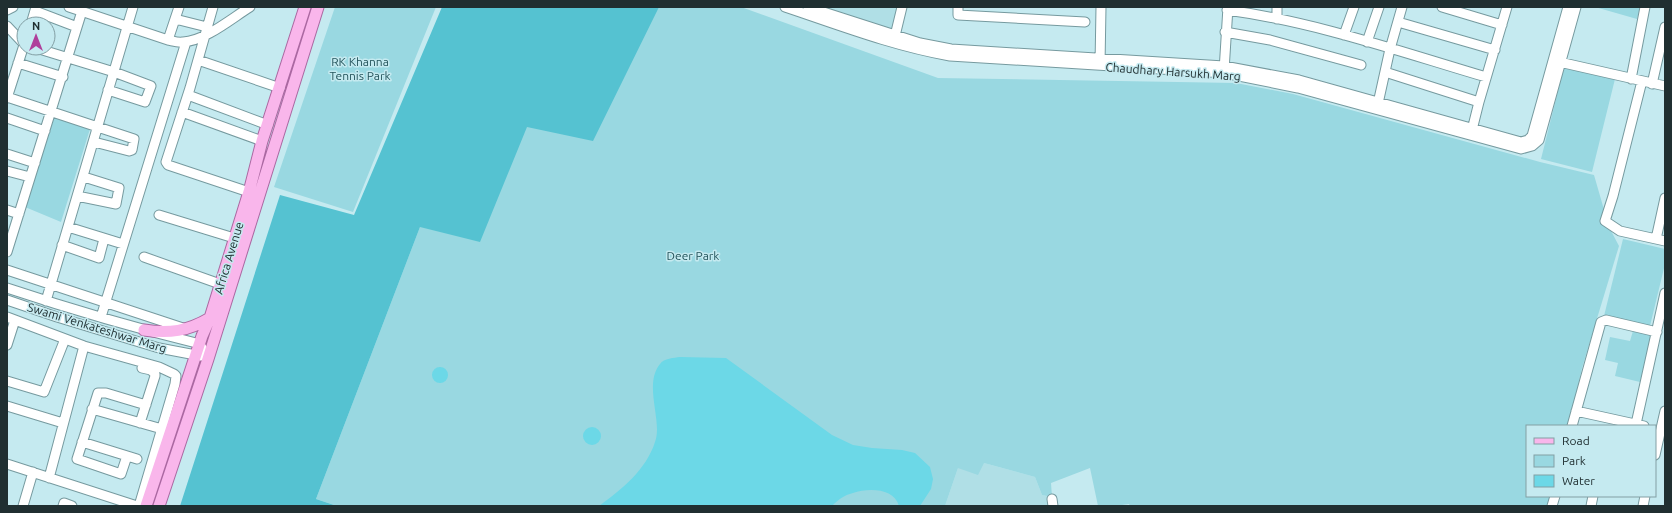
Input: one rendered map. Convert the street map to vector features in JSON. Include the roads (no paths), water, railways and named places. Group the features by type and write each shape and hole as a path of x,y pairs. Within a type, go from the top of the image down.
{"main road":[{"name":"Africa Avenue","path":"146,506 198,349 210,318 249,192 262,141 305,7"},
{"name":"Africa Avenue","path":"159,506 208,359 318,7"},
{"path":"144,330 173,332 187,329 210,318"}],"street":[{"path":"7,10 13,7"},
{"path":"69,7 177,42 186,42 250,7"},
{"path":"46,301 84,177 133,7"},
{"path":"168,40 179,7"},
{"path":"213,7 188,95 166,160 167,163 249,192"},
{"name":"Chaudhary Harsukh Marg","path":"785,7 894,40"},
{"name":"Chaudhary Harsukh Marg","path":"808,7 918,50 950,56 1224,69 1299,80 1378,106 1522,149 1531,142 1556,62 1576,7"},
{"path":"894,40 902,7"},
{"path":"958,7 958,15 1085,22"},
{"path":"1100,7 1100,62"},
{"path":"1277,7 1277,19"},
{"path":"1344,35 1354,7"},
{"path":"1367,42 1378,7"},
{"path":"1378,106 1390,49 1402,7"},
{"path":"1442,7 1502,25"},
{"path":"1471,133 1478,102 1507,7"},
{"name":"Chaudhary Harsukh Marg","path":"1556,62 1568,7"},
{"path":"1631,79 1646,7"},
{"path":"1224,69 1227,8 1250,10 1277,19 1344,35 1486,77"},
{"path":"36,9 77,27"},
{"path":"7,252 10,229 19,214 82,11"},
{"path":"175,19 206,31"},
{"path":"1398,22 1495,50"},
{"path":"7,26 16,36"},
{"path":"1652,84 1665,27"},
{"path":"1226,32 1270,40 1362,65"},
{"path":"101,317 186,42"},
{"path":"56,54 114,72 151,86 145,102 108,90"},
{"path":"20,56 10,77 7,97 133,138 134,140 132,150 127,151 94,142"},
{"path":"198,60 280,88"},
{"path":"1556,62 1665,86"},
{"path":"18,63 62,76"},
{"path":"1385,72 1478,102"},
{"path":"1642,82 1613,196 1605,221 1620,231 1660,240 1665,198"},
{"path":"188,95 268,125"},
{"path":"182,112 262,141"},
{"path":"7,118 45,130"},
{"path":"7,154 35,164"},
{"path":"7,171 30,178"},
{"path":"77,196 116,204 119,188 84,177"},
{"path":"7,210 19,214"},
{"path":"158,215 234,238"},
{"path":"68,227 123,244"},
{"path":"62,245 99,258 104,239"},
{"path":"144,257 220,284"},
{"path":"7,270 187,329"},
{"name":"Swami Venkateshwar Marg","path":"7,288 144,330 198,349"},
{"path":"1576,411 1609,422 1640,425 1665,293"},
{"name":"Swami Venkateshwar Marg","path":"7,300 159,348 198,349"},
{"path":"7,345 11,318 87,349 153,372 155,376 140,423"},
{"path":"1572,425 1601,322 1606,320 1657,332"},
{"path":"7,381 44,392 65,339"},
{"path":"49,478 63,423 87,349"},
{"path":"7,464 138,506 162,430 176,379 174,374 159,367 87,349"},
{"path":"198,349 208,359"},
{"path":"127,456 121,474 77,459 98,393 102,392 146,405"},
{"path":"7,406 63,423"},
{"path":"92,409 162,430"},
{"path":"1656,450 1665,412"},
{"path":"82,442 137,460"},
{"path":"23,506 33,472"},
{"path":"63,506 64,504 72,506"}],"water":[{"path":"680,357 726,358 832,435 853,445 902,450 915,453 930,467 933,479 931,489 920,506 899,506 892,495 886,492 879,490 865,490 847,495 832,506 599,506 632,478 646,461 651,452 657,433 653,392 655,373 662,362"},
{"path":"440,367 446,369 448,375 446,381 440,383 434,381 432,375 434,369"},
{"path":"592,427 598,430 601,436 598,442 592,445 586,442 583,436 586,430"}],"park label":[{"name":"RK Khanna Tennis Park","path":"360,69"},
{"name":"Deer Park","path":"693,256"}]}
